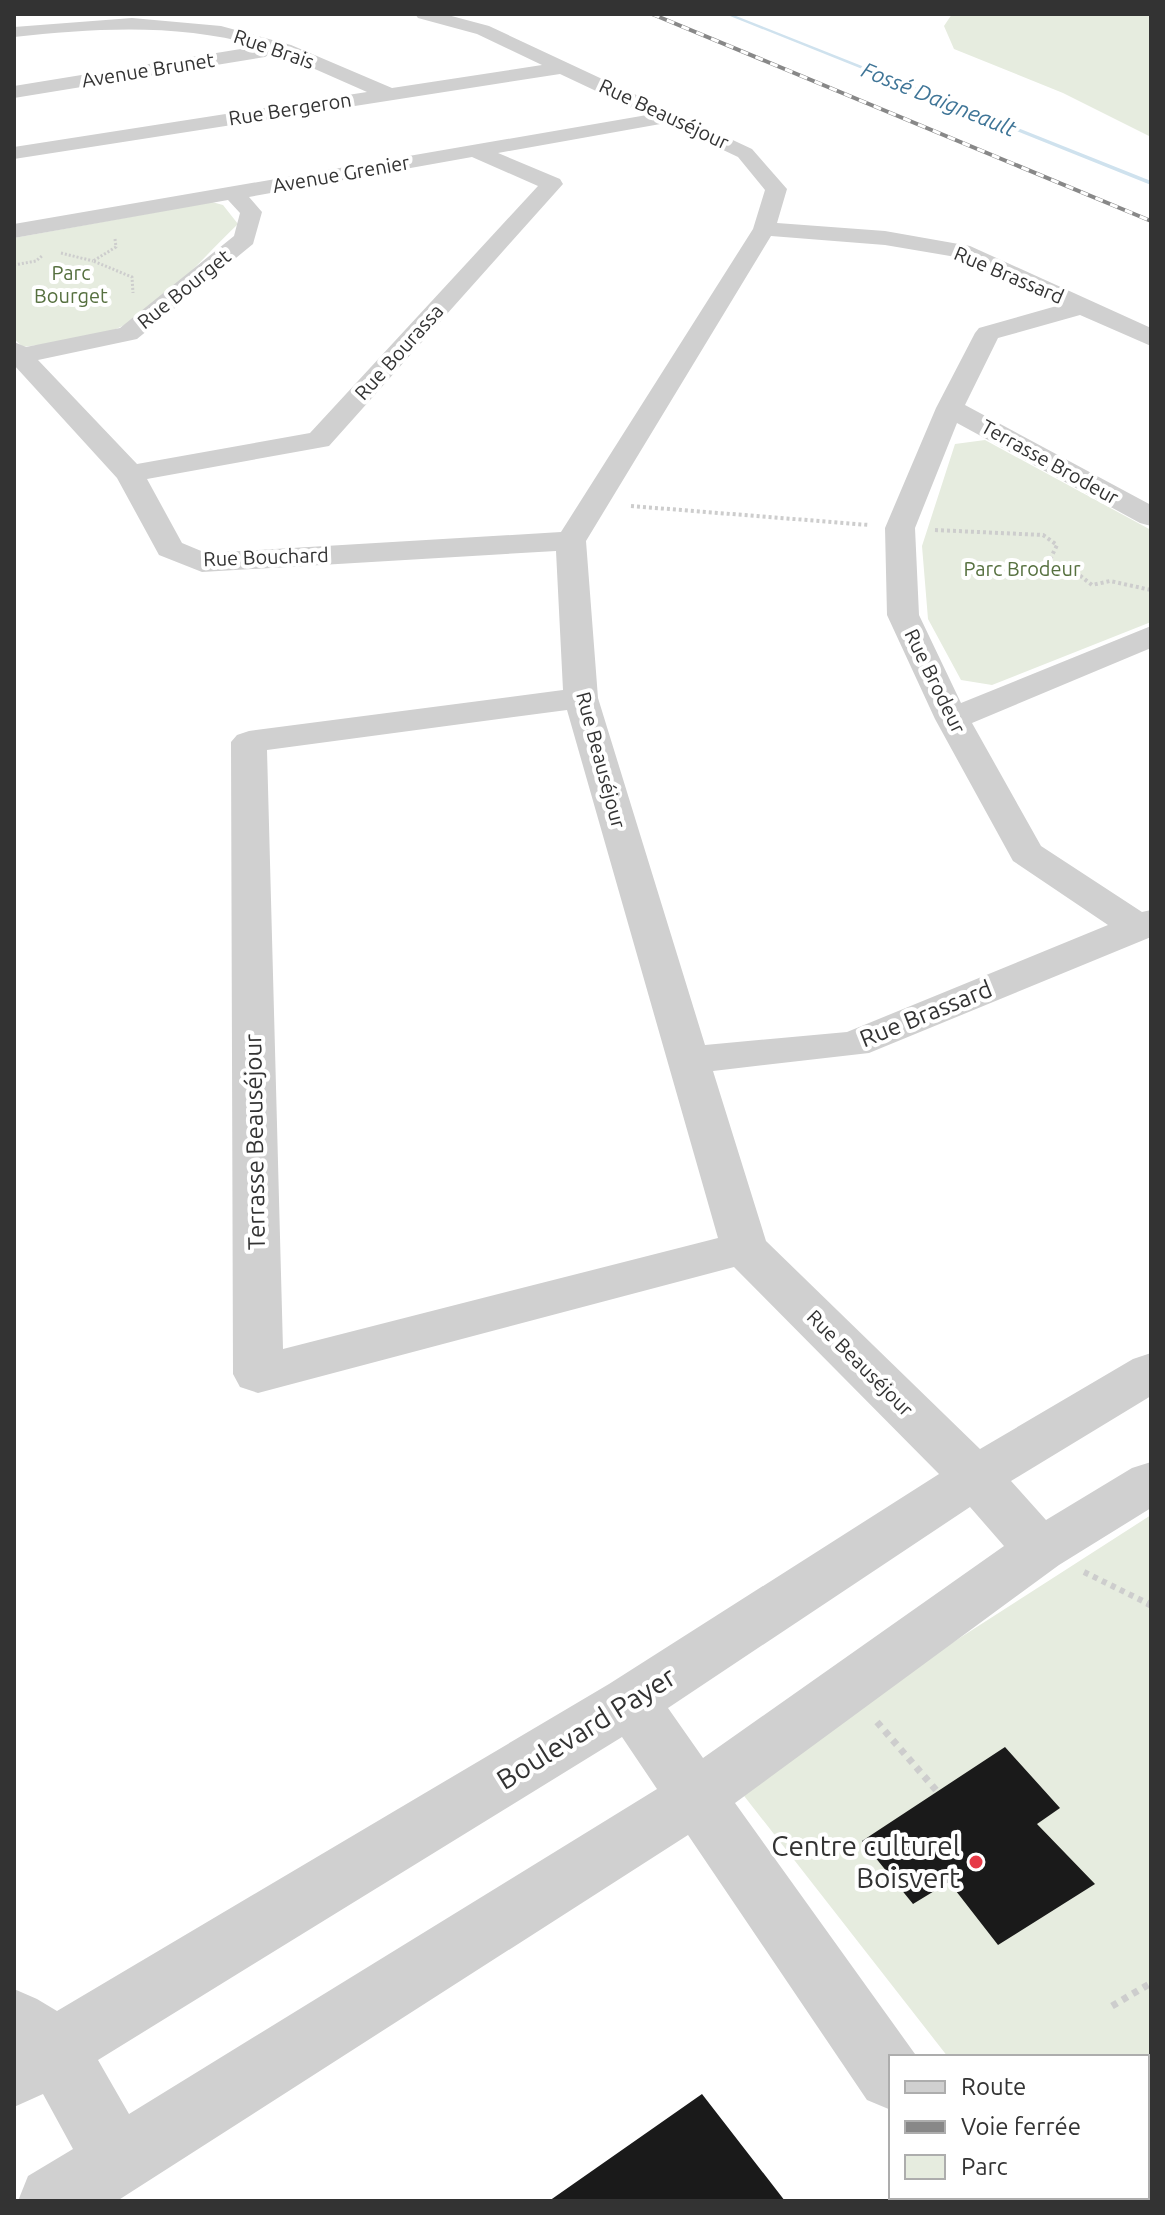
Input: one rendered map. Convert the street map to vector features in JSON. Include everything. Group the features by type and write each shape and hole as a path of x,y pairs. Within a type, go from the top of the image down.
{"street":[{"name":"Rue Beauséjour","path":"424,14 483,30 745,153 776,189 764,229 571,541 581,698 744,1248 975,1477 1040,1550"},
{"name":"Rue Brais","path":"14,32 83,25 171,25 249,38 283,48 386,93"},
{"name":"Avenue Brunet","path":"14,92 283,48"},
{"name":"Rue Bergeron","path":"14,153 566,67"},
{"name":"Avenue Grenier","path":"14,231 668,117"},
{"name":"Rue Bourassa","path":"130,474 319,440 552,184 475,151"},
{"name":"Rue Bourget","path":"18,353 128,334 245,239 251,212 234,193"},
{"name":"Rue Brassard","path":"764,229 885,238 962,251 1151,338"},
{"name":"Rue Brodeur","path":"1084,306 988,333 950,408 900,528 903,615 952,719 1026,853 1145,925"},
{"name":"Rue Bouchard","path":"18,353 130,474 170,549 202,563 571,541"},
{"name":"Terrasse Brodeur","path":"950,408 1151,517"},
{"path":"952,719 1151,636"},
{"name":"Terrasse Beauséjour","path":"581,698 249,742 258,1374 744,1248"},
{"name":"Rue Brassard","path":"690,1060 854,1044 1145,925"},
{"name":"Boulevard Payer","path":"28,2048 630,1702 975,1477 1151,1372"},
{"path":"53,2201 698,1796 1040,1550 1151,1482"},
{"path":"630,1702 889,2074"},
{"path":"28,2048 117,2161"}],"path":[{"path":"93,261 116,247 113,214"},
{"path":"56,253 93,261 132,277 133,292 139,298 167,304"},
{"path":"14,265 36,261 39,256 48,254"},
{"path":"595,503 900,528 1043,535 1057,545 1046,568 1078,574 1092,585 1110,581 1151,590"},
{"path":"1040,1550 1151,1605"},
{"path":"847,1689 936,1790"},
{"path":"1112,2006 1151,1983"}],"green space":[{"path":"952,14 1151,14 1151,137 1063,93 954,49 944,26"},
{"name":"Parc Bourget","path":"212,202 223,205 238,224 147,311 120,327 79,339 23,347 14,339 14,238"},
{"name":"Parc Brodeur","path":"985,440 1151,530 1151,622 992,685 961,680 928,619 922,546 955,444"},
{"path":"1151,1515 1151,2201 1059,2199 1149,2199 1149,2055 946,2055 734,1783"}],"building":[{"name":"Centre culturel Boisvert","path":"1005,1747 1060,1808 1037,1824 1095,1884 998,1945 949,1882 913,1904 862,1841"},
{"path":"702,2094 785,2201 549,2201"}],"waterway":[{"name":"Fossé Daigneault","path":"727,14 1151,183"}],"railway":[{"path":"652,14 1151,221"}],"place":[{"name":"Centre culturel Boisvert","path":"976,1862"}]}
